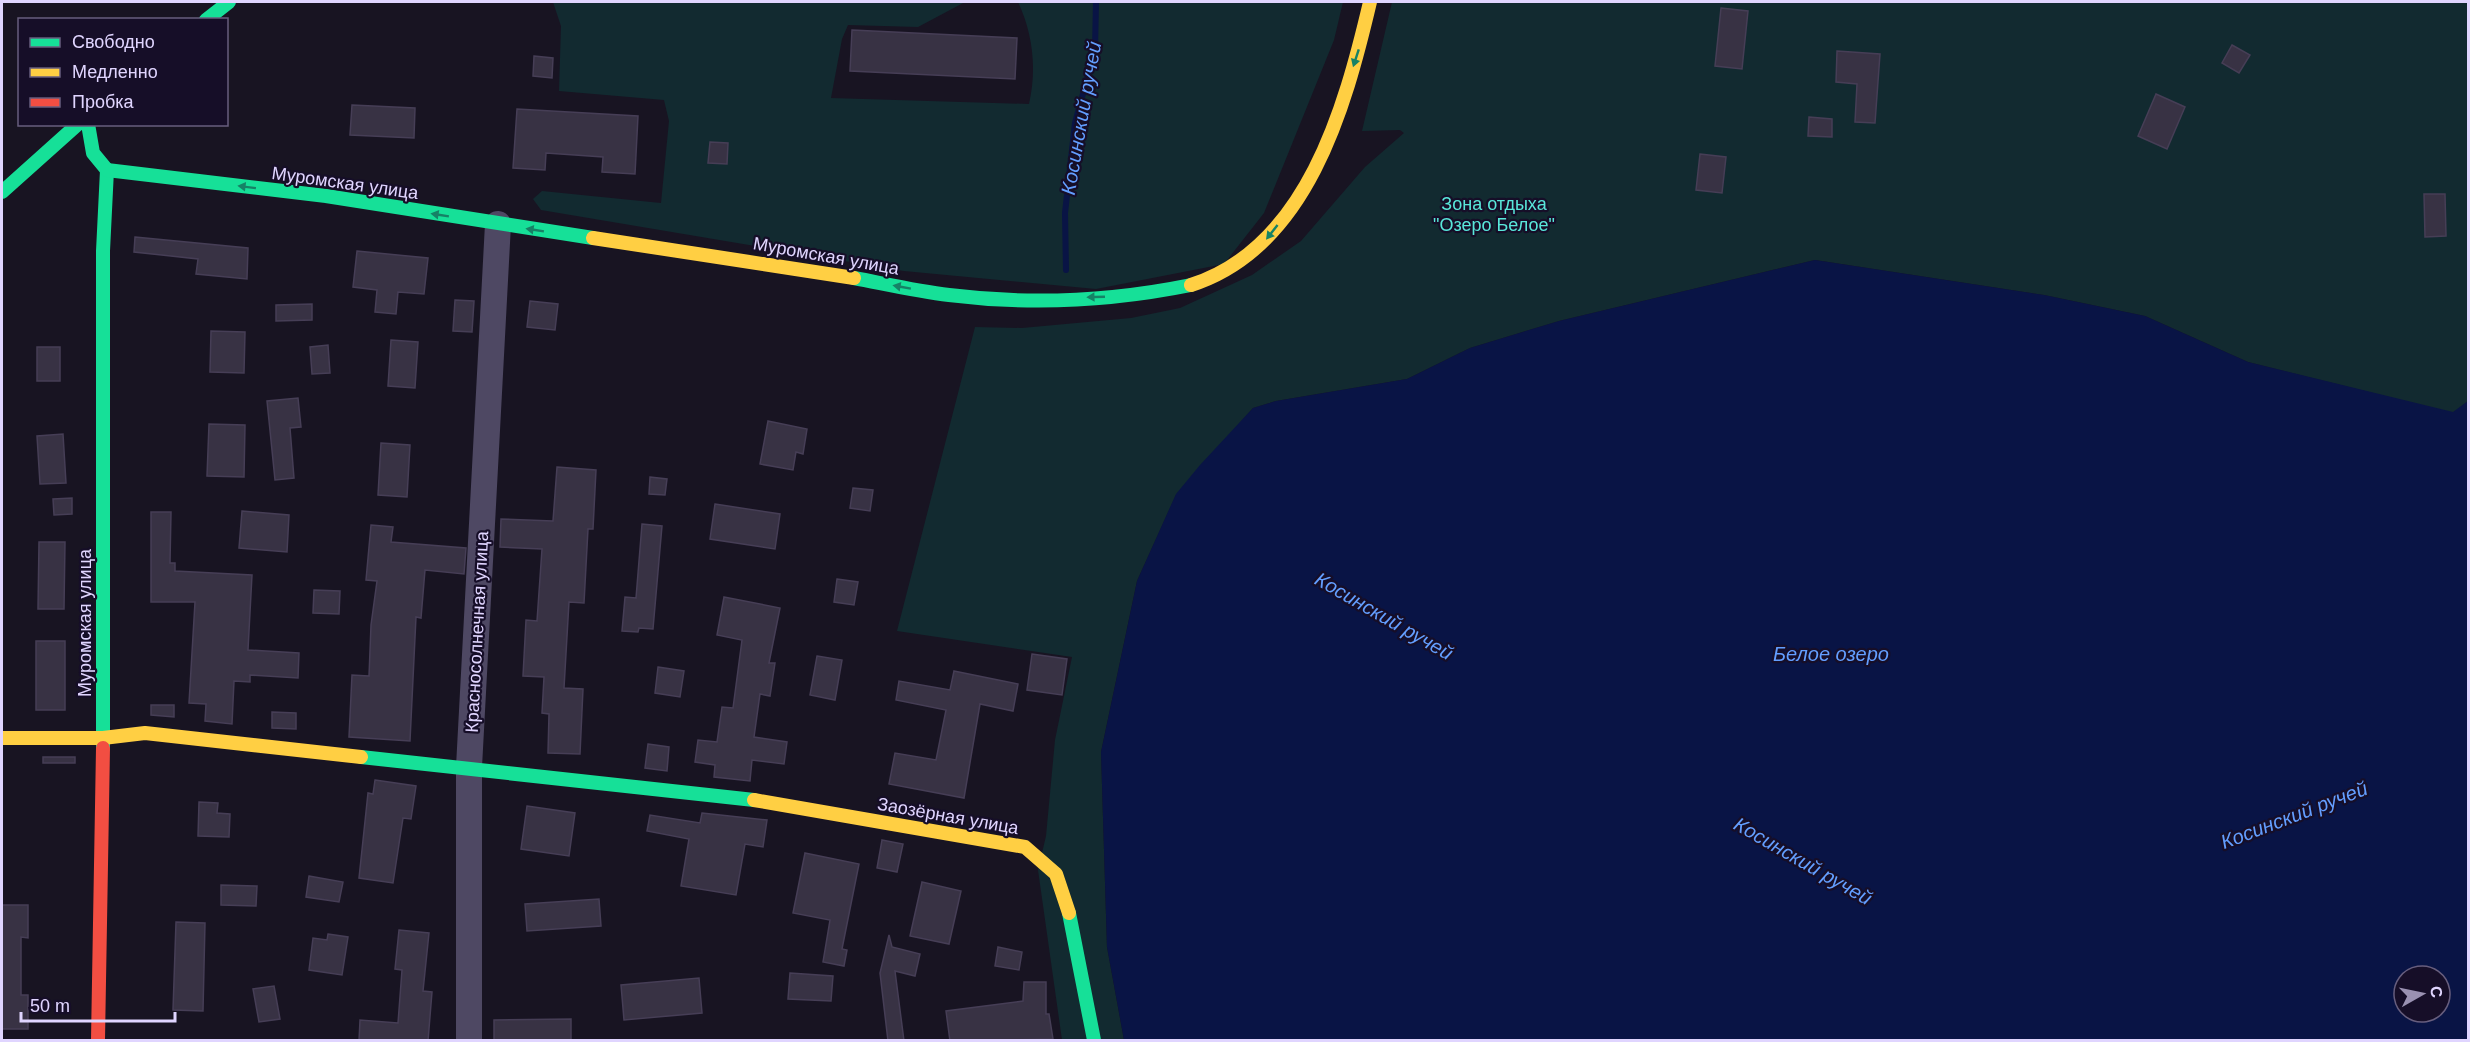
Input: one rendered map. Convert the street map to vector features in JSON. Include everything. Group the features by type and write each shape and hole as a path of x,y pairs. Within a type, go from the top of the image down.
{"street":[{"path":"209,18 229,2"},
{"name":"Муромская улица","path":"98,1041 103,738 103,251 107,170 326,196 498,224 789,266 960,296 1007,300 1137,296 1193,285 1240,263 1265,242 1295,202 1321,158 1358,53 1370,2"},
{"path":"2,192 76,126"},
{"path":"88,126 93,153 107,170"},
{"name":"Красносолнечная улица","path":"469,1041 470,767 498,224"},
{"name":"Заозёрная улица","path":"2,738 103,738 145,733 470,767 782,804 1025,847 1056,874 1067,905 1094,1041"}],"green space":[{"path":"553,2 965,2 918,27 848,25 842,39 831,98 1029,104 1033,78 1032,52 1027,27 1018,2 1343,2 1334,40 1264,213 1224,264 1096,289 904,271 541,210 533,199 542,191 661,203 669,121 664,100 559,91 561,26","holes":["710,142 728,143 727,164 708,163"]},
{"name":"Зона отдыха \"Озеро Белое\"","path":"1392,2 2468,2 2468,401 2453,413 2248,362 2145,316 2044,295 1815,260 1559,321 1470,348 1407,379 1276,401 1253,408 1176,495 1137,581 1101,752 1107,947 1124,1040 1062,1040 1038,870 1046,836 1055,740 1072,657 897,631 975,327 1022,328 1131,318 1180,308 1252,275 1301,241 1365,167 1404,133 1400,130 1362,131"}],"water":[{"name":"Белое озеро","path":"1815,260 2044,295 2145,316 2248,362 2453,412 2468,401 2468,1040 1124,1040 1107,947 1101,752 1137,581 1176,494 1253,408 1276,401 1407,379 1470,348 1559,321"}],"building":[{"path":"1721,8 1748,11 1742,69 1715,66"},
{"path":"852,30 1017,38 1015,79 850,71"},
{"path":"2232,45 2250,55 2239,73 2222,63"},
{"path":"1837,51 1880,54 1875,123 1855,122 1857,84 1836,82"},
{"path":"534,56 553,58 552,78 533,76"},
{"path":"2156,94 2185,107 2167,149 2138,136"},
{"path":"352,105 415,108 414,138 350,135"},
{"path":"517,109 638,116 635,174 602,172 603,157 546,153 545,170 513,168"},
{"path":"1809,117 1832,119 1832,137 1808,136"},
{"path":"710,142 728,143 727,164 708,163"},
{"path":"1700,154 1726,157 1722,193 1696,190"},
{"path":"2424,194 2445,194 2446,236 2425,237"},
{"path":"135,237 248,248 247,279 196,274 198,259 134,252"},
{"path":"357,251 428,258 424,294 398,292 396,314 375,312 377,290 353,287"},
{"path":"455,300 474,301 472,332 453,331"},
{"path":"530,301 558,304 555,330 527,327"},
{"path":"312,304 312,320 276,321 276,305"},
{"path":"211,331 245,332 244,373 210,372"},
{"path":"391,340 418,342 415,388 388,386"},
{"path":"328,345 330,373 312,374 310,347"},
{"path":"37,347 60,347 60,381 37,381"},
{"path":"298,398 301,427 290,428 294,478 275,480 267,401"},
{"path":"768,421 807,429 803,454 796,452 793,470 760,464"},
{"path":"209,424 245,425 244,477 207,476"},
{"path":"63,434 66,483 40,484 37,436"},
{"path":"381,443 410,445 407,497 378,495"},
{"path":"557,467 596,470 593,529 588,529 584,603 569,602 564,688 583,689 580,754 548,753 549,714 542,713 544,677 523,676 526,620 537,621 542,549 500,547 501,519 553,521"},
{"path":"650,477 667,479 665,495 649,494"},
{"path":"853,488 873,490 870,511 850,508"},
{"path":"72,498 72,514 54,515 53,499"},
{"path":"715,504 780,514 775,549 710,539"},
{"path":"242,511 289,515 287,552 239,548"},
{"path":"151,512 171,512 170,563 175,563 175,571 252,575 248,650 299,653 298,678 250,675 250,682 234,681 232,724 205,721 206,704 189,703 195,602 151,602"},
{"path":"642,524 662,526 653,629 639,628 638,632 622,631 625,597 636,598"},
{"path":"371,525 393,527 391,542 466,548 464,574 425,570 421,618 416,617 410,741 349,737 352,675 369,676 371,625 377,581 366,580"},
{"path":"39,542 65,542 64,609 38,609"},
{"path":"837,579 858,582 854,605 834,602"},
{"path":"314,590 340,591 339,614 313,613"},
{"path":"724,597 780,608 769,663 775,663 770,696 760,694 754,737 787,742 784,764 752,760 750,781 714,777 715,765 695,762 698,740 717,742 722,707 733,708 742,640 717,635"},
{"path":"36,641 65,641 65,710 36,710"},
{"path":"1032,654 1067,659 1062,695 1027,690"},
{"path":"817,656 842,660 835,700 810,695"},
{"path":"658,667 684,671 680,697 655,693"},
{"path":"954,671 1018,684 1013,711 980,704 964,798 889,784 895,753 936,760 946,710 896,700 899,681 950,690"},
{"path":"151,705 174,705 174,717 151,715"},
{"path":"272,712 296,713 296,729 272,728"},
{"path":"648,744 669,747 667,771 645,768"},
{"path":"43,757 75,757 75,763 43,763"},
{"path":"375,780 416,786 411,819 403,818 393,883 359,878 368,793 373,794"},
{"path":"199,802 218,803 217,813 230,814 229,837 198,836"},
{"path":"527,806 575,813 569,856 521,849"},
{"path":"702,813 767,820 763,847 745,844 736,895 681,886 689,839 647,831 650,815 700,823"},
{"path":"882,840 903,844 897,872 877,868"},
{"path":"805,853 859,864 842,949 847,950 844,966 823,962 830,920 793,913"},
{"path":"309,876 343,882 339,902 306,897"},
{"path":"922,882 961,891 949,944 910,936"},
{"path":"221,885 257,886 256,906 221,905"},
{"path":"599,899 601,926 527,931 525,904"},
{"path":"2,905 28,905 28,938 21,937 21,995 28,995 28,1029 2,1029"},
{"path":"176,922 205,923 203,1011 173,1010"},
{"path":"399,930 429,933 423,991 432,992 428,1041 359,1041 360,1020 398,1023 402,970 395,969"},
{"path":"328,934 348,937 342,975 309,970 313,938 327,940"},
{"path":"889,935 892,947 920,954 915,976 895,971 904,1041 888,1041 880,973"},
{"path":"998,947 1022,952 1019,970 995,966"},
{"path":"790,973 833,976 831,1001 788,999"},
{"path":"699,978 702,1013 624,1020 621,985"},
{"path":"1024,982 1046,982 1046,1014 1049,1014 1053,1039 950,1041 946,1011 1023,1001"},
{"path":"274,986 280,1019 259,1022 253,989"},
{"path":"571,1019 571,1041 494,1041 494,1020"}],"waterway":[{"name":"Косинский ручей","path":"1066,270 1065,213 1075,123 1095,50 1096,2"}],"traffic: fast":[{"path":"209,18 229,2"},
{"path":"2,192 76,126"},
{"path":"88,126 93,153 107,170 103,251 103,748"},
{"path":"107,170 326,196 593,238"},
{"path":"854,278 937,293 1009,300 1101,298 1191,285"},
{"path":"361,757 754,800"},
{"path":"1069,913 1094,1040"}],"traffic: slow":[{"path":"1191,285 1231,267 1264,240 1292,207 1315,169 1333,128 1348,86 1370,2"},
{"path":"593,238 854,278"},
{"path":"2,738 103,738 145,733 361,757"},
{"path":"754,800 1025,847 1056,874 1069,913"}],"traffic: jam":[{"path":"98,1040 103,748"}]}
